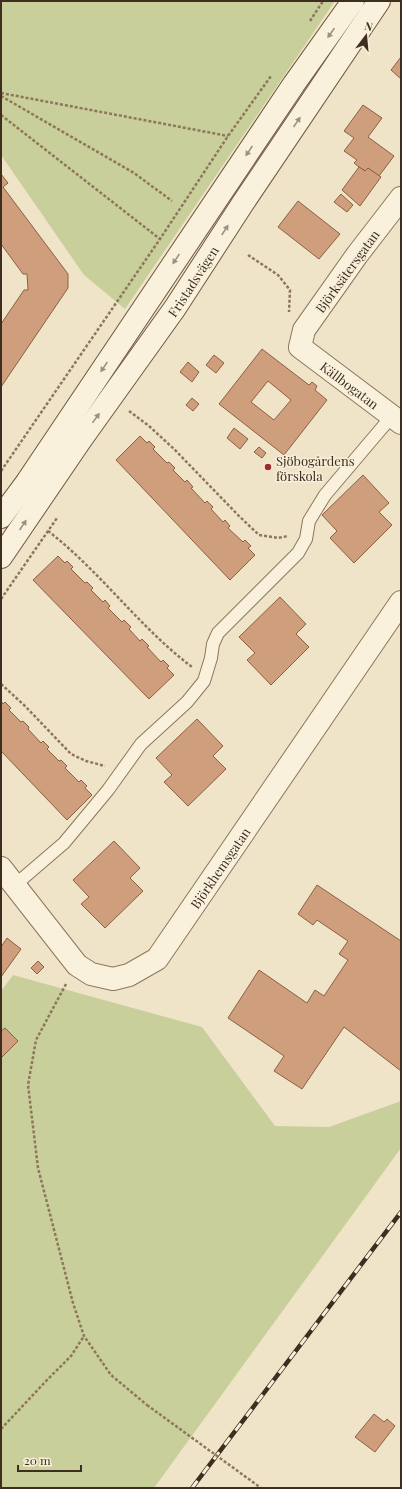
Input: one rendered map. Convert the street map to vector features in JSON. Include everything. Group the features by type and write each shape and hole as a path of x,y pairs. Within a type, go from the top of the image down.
{"street":[{"name":"Fristadsvägen","path":"1,517 31,476 294,84 353,1"},
{"name":"Fristadsvägen","path":"1,557 82,438 175,308 247,197 379,1"},
{"name":"Björksätersgatan","path":"300,348 304,330 357,255 401,198"},
{"name":"Källbogatan","path":"300,348 397,420"},
{"name":"Björkhemsgatan","path":"1,868 77,964 91,974 113,979 129,975 157,959 401,602"}],"lane":[{"path":"15,885 64,843 108,790 141,744 187,702 204,681 212,658 213,644 218,633 298,553 306,539 310,521 324,495 397,420"}],"path":[{"path":"310,22 323,1"},
{"path":"1,472 160,239 228,136 273,73"},
{"path":"1,92 228,136"},
{"path":"1,96 134,173 172,201"},
{"path":"1,114 160,239"},
{"path":"248,255 278,275 290,290 289,316"},
{"path":"129,411 174,449 233,511 260,535 278,538 290,536 308,528"},
{"path":"1,599 57,518"},
{"path":"48,531 69,547 158,638 205,677"},
{"path":"1,684 25,706 71,754 86,761 123,770"},
{"path":"77,964 36,1040 28,1085 38,1168 73,1303 84,1336 111,1375 147,1405 261,1488"},
{"path":"1,1429 71,1356 84,1336"}],"green space":[{"path":"1,1 335,1 125,309 84,275 1,155"},
{"path":"13,975 202,1027 275,1126 329,1127 401,1101 401,1148 154,1488 1,1488 1,991"}],"building":[{"path":"401,57 401,79 391,70"},
{"path":"363,105 382,118 368,137 394,156 379,176 368,168 365,171 359,167 354,163 357,160 344,151 354,138 344,131"},
{"path":"359,167 365,171 368,168 381,177 360,206 342,190"},
{"path":"1,174 8,183 3,187 68,274 68,288 1,387 1,324 24,290 28,290 27,274 23,274 1,244"},
{"path":"341,194 353,205 347,212 334,202"},
{"path":"298,201 340,234 319,259 278,227"},
{"path":"262,349 309,385 312,382 317,386 315,390 327,400 284,455 219,404","holes":["268,381 291,400 274,420 251,402"]},
{"path":"214,355 224,363 216,373 206,365"},
{"path":"188,362 199,372 192,382 180,372"},
{"path":"192,398 199,404 193,411 186,405"},
{"path":"234,428 248,439 240,449 227,438"},
{"path":"140,436 147,443 149,441 155,447 153,449 167,463 169,462 175,468 173,470 185,482 187,480 193,487 191,488 205,503 207,501 213,507 211,509 223,522 225,520 230,526 228,528 243,542 245,540 251,546 248,548 255,555 230,580 116,460"},
{"path":"259,447 266,453 262,458 254,452"},
{"path":"363,475 389,503 379,512 392,525 354,563 330,538 337,531 322,515"},
{"path":"58,556 65,563 67,561 73,567 71,569 85,583 87,582 93,588 91,590 103,602 105,600 110,606 108,608 122,622 124,620 131,627 129,629 140,641 142,639 149,646 147,647 161,662 163,660 169,666 167,668 174,675 149,699 33,580"},
{"path":"280,597 306,624 296,634 309,647 271,685 247,660 255,653 239,637"},
{"path":"1,701 3,704 5,702 11,708 9,710 21,722 23,721 29,727 28,729 41,743 43,741 49,747 47,749 59,761 61,760 67,766 65,768 79,782 81,780 87,786 85,788 92,795 67,820 1,751"},
{"path":"197,719 223,746 213,756 226,769 188,806 164,782 172,775 156,758"},
{"path":"114,841 140,868 130,878 143,891 105,928 81,904 89,897 73,880"},
{"path":"317,885 401,941 401,1071 344,1027 302,1089 274,1071 284,1056 228,1018 259,970 307,1003 315,990 324,996 348,960 339,954 348,941 317,920 313,925 298,914"},
{"path":"7,938 21,949 1,977 1,947"},
{"path":"38,961 44,967 37,974 31,968"},
{"path":"5,1028 18,1041 1,1058 1,1031"},
{"path":"374,1414 384,1422 387,1419 395,1426 375,1452 355,1437"}],"railway":[{"path":"192,1488 401,1212"}],"place":[{"name":"Sjöbogårdens förskola","path":"268,467"}]}
